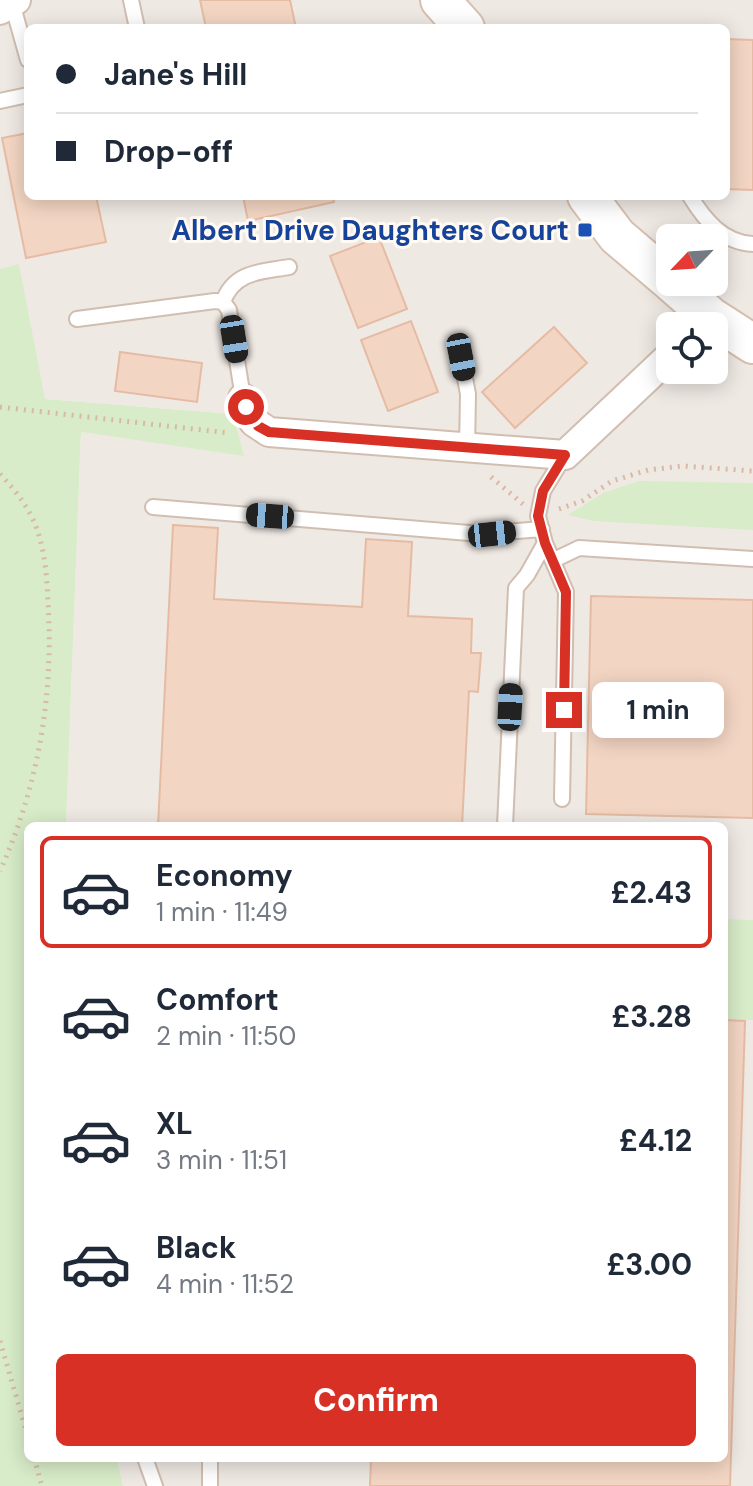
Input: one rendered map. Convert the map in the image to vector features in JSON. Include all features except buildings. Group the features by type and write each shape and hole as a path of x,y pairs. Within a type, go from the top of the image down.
{"street":[{"path":"440,0 461,24"},
{"path":"590,200 617,236 656,270"},
{"path":"683,296 698,312"},
{"path":"728,332 753,344"},
{"path":"243,398 258,426 269,432 565,455 656,369"}],"lane":[{"path":"131,0 136,24"},
{"path":"9,4 24,48"},
{"path":"0,101 24,96"},
{"path":"692,200 701,215 724,236 753,244"},
{"path":"223,302 231,285 238,279 289,267"},
{"path":"77,319 223,302 229,310 243,398"},
{"path":"461,357 468,394 467,449"},
{"path":"562,799 566,592 538,516 543,491 565,455"},
{"path":"153,507 481,534 544,536"},
{"path":"505,822 516,588 527,575 544,536"},
{"path":"554,560 579,548 753,559"},
{"path":"146,1462 155,1486"},
{"path":"210,1462 210,1486"}],"path":[{"path":"0,407 223,433 258,426"},
{"path":"0,474 18,494 35,525 46,567 51,648 41,752 10,850 0,871"},
{"path":"0,1341 24,1423"},
{"path":"35,1462 42,1486"}],"shaded area":[{"path":"0,0 753,0 753,1486 123,1486 118,1462 728,1462 728,822 66,822 81,432 243,455 233,414 44,399 19,265 0,269"}],"green space":[{"path":"19,264 45,399 233,414 244,456 81,432 66,822 24,822 24,1462 118,1462 123,1486 0,1486 0,269"},
{"path":"639,481 753,483 753,530 593,521 568,515 603,493"},
{"path":"728,919 753,920 753,1020 728,1020"}],"place":[{"name":"Albert Drive Daughters Court","path":"585,230"}],"route":[{"path":"246,407 254,422 269,432 565,455 543,491 538,516 545,543 566,592 564,710"}]}
